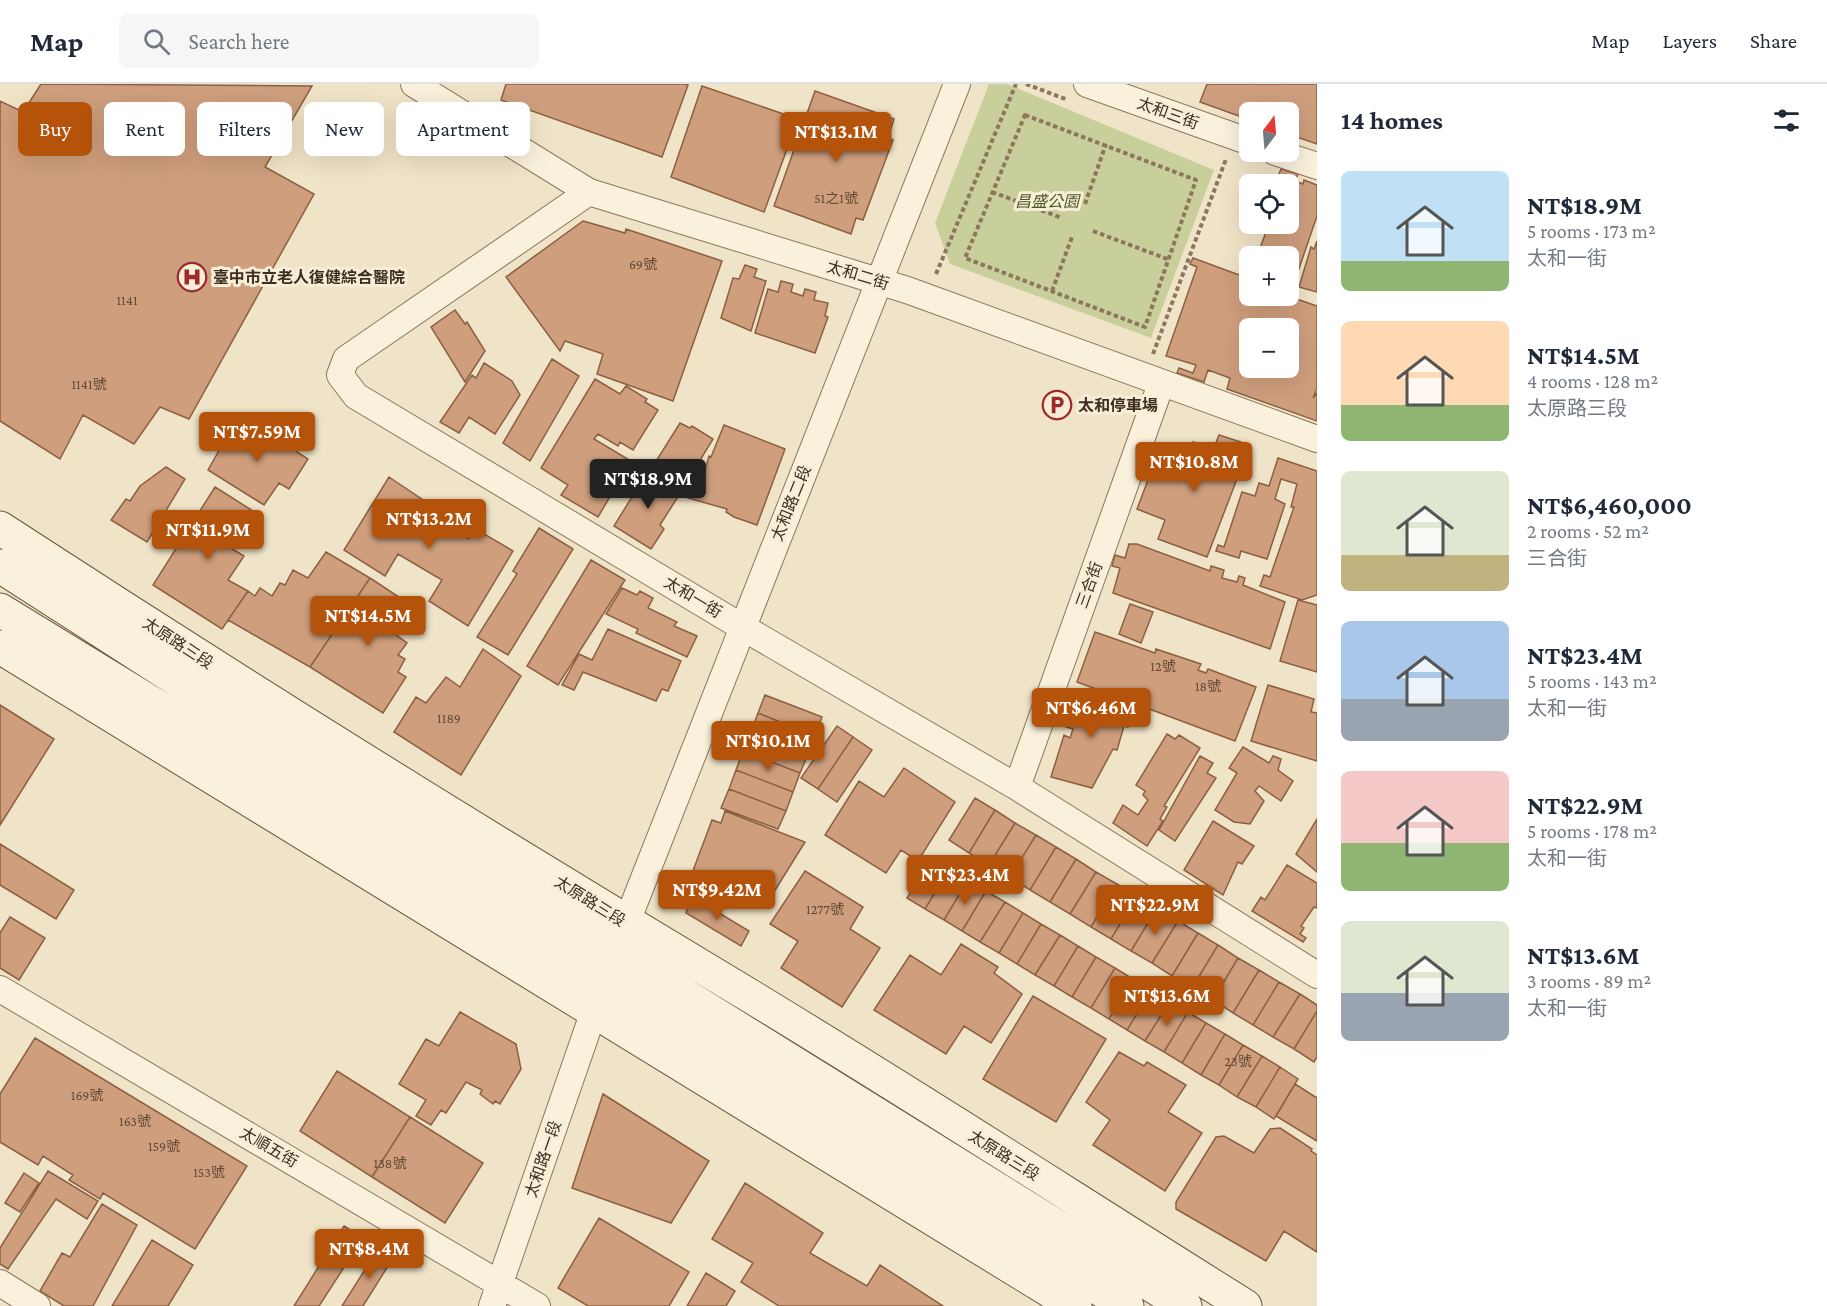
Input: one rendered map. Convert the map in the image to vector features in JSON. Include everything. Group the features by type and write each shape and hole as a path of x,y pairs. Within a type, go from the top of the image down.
{"main road":[{"name":"太原路三段","path":"0,528 212,665 626,924 733,986 1245,1306"},
{"name":"太原路三段","path":"0,566 188,686 1185,1306"},
{"path":"1,612 640,1003 1127,1306"},
{"path":"0,647 1075,1306"}],"street":[{"name":"太和二街","path":"414,84 589,192 878,281 1317,439"},
{"name":"太和路二段","path":"626,924 957,84"},
{"name":"太和三街","path":"1087,84 1239,138"},
{"path":"1299,160 1317,166"},
{"name":"太和一街","path":"589,192 346,359 340,375 356,396 742,627 1017,787 1317,975"},
{"name":"三合街","path":"1017,787 1161,384"},
{"path":"1,612 28,584 44,556"},
{"name":"太順五街","path":"0,989 496,1294 537,1306"},
{"name":"太和路一段","path":"496,1294 594,1011"},
{"path":"0,1283 37,1306"}],"path":[{"path":"946,280 935,276 1016,84"},
{"path":"1025,115 1106,144 1196,180 1145,327 965,258 1025,115"},
{"path":"1085,204 1106,144"},
{"path":"1152,358 1227,158"},
{"path":"992,192 1062,218"},
{"path":"1093,231 1170,260"},
{"path":"1052,291 1072,237"}],"green space":[{"name":"昌盛公園","path":"989,84 1007,84 1214,170 1151,338 950,264 935,223"}],"building":[{"path":"41,84 312,86 292,120 292,102 197,102 197,156 271,156 265,167 314,194 189,419 160,407 134,444 83,415 60,459 0,421 0,101 18,110 18,156 92,156 92,102 29,102"},
{"path":"506,84 688,85 662,157 530,110 530,102 501,100"},
{"path":"1207,84 1317,84 1317,144 1299,138 1299,102 1239,102 1239,116 1200,102"},
{"path":"702,86 798,119 764,212 671,177"},
{"path":"815,91 894,119 888,138 893,140 863,220 856,218 851,234 774,206"},
{"path":"1281,169 1298,174 1279,174"},
{"path":"1304,180 1317,185 1317,216 1299,269 1299,246 1261,246 1265,234 1299,234 1299,182 1303,184"},
{"path":"583,221 625,233 626,229 722,261 673,401 597,374 603,354 565,341 560,351 506,277"},
{"path":"1317,241 1317,292 1299,287 1311,247 1314,249"},
{"path":"1193,258 1239,275 1239,306 1299,306 1299,300 1317,306 1317,388 1313,398 1317,393 1317,421 1227,389 1230,378 1208,370 1204,382 1177,373 1179,368 1193,373 1196,365 1166,356 1197,267 1190,264"},
{"path":"745,265 757,269 754,277 766,281 751,331 721,318 733,278 739,279"},
{"path":"781,281 793,284 791,292 803,296 805,289 816,292 814,300 828,303 825,316 828,317 815,353 755,333 768,289 778,292"},
{"path":"455,310 465,324 467,322 485,351 465,382 431,327"},
{"path":"552,359 579,376 530,461 503,443"},
{"path":"484,363 512,381 520,395 495,434 469,417 459,433 440,422 472,375 476,378"},
{"path":"595,379 620,394 626,386 647,399 645,402 658,410 633,450 620,442 618,446 598,434 594,439 631,461 598,517 561,495 568,485 541,468"},
{"path":"235,422 267,440 273,431 299,448 297,452 308,459 289,489 279,483 264,505 208,470"},
{"path":"680,423 690,428 692,426 713,439 685,485 653,466"},
{"path":"724,425 785,449 757,525 734,517 726,512 727,509 688,498 696,475 703,477 709,456 711,457"},
{"path":"1219,435 1250,445 1207,557 1158,539 1165,520 1137,509 1157,456 1184,465 1193,442 1214,448"},
{"path":"1278,458 1317,471 1317,595 1302,600 1260,586 1264,575 1270,577 1294,507 1291,507 1297,484 1281,479 1275,499 1285,504 1267,559 1241,551 1239,558 1216,551 1218,545 1224,547 1242,492 1255,496 1259,483 1269,486"},
{"path":"166,467 185,479 147,542 111,520 126,499 130,501 140,486"},
{"path":"648,471 681,492 660,525 664,529 651,549 614,526"},
{"path":"389,477 429,504 423,512 468,539 474,528 513,551 468,626 429,601 442,580 398,554 385,576 344,550"},
{"path":"215,487 253,511 229,547 244,556 228,580 248,591 222,629 153,585"},
{"path":"539,528 573,549 508,655 477,637 517,574 513,571"},
{"path":"1129,544 1137,544 1210,571 1211,566 1224,570 1222,578 1237,582 1239,576 1245,578 1243,585 1285,602 1270,649 1113,593 1120,568 1112,566 1115,555 1125,558"},
{"path":"326,552 370,578 310,667 228,620 248,591 255,596 260,588 272,596 280,583 285,585 293,570 308,578"},
{"path":"591,560 625,580 558,685 527,666"},
{"path":"370,578 414,607 395,634 407,643 398,655 405,659 398,672 406,677 383,713 310,667"},
{"path":"622,588 637,595 640,591 653,598 648,608 677,622 674,626 697,636 687,657 636,633 638,629 606,614"},
{"path":"1298,600 1317,605 1317,672 1280,661"},
{"path":"1130,604 1153,612 1141,643 1119,634"},
{"path":"608,629 681,661 668,691 662,689 656,701 583,672 574,690 562,685 579,654 592,660"},
{"path":"1095,632 1155,653 1156,649 1201,664 1198,670 1206,673 1208,669 1256,687 1235,741 1077,682"},
{"path":"483,649 521,676 461,775 394,732 416,697 426,703 446,677 460,687"},
{"path":"1268,685 1314,699 1311,712 1317,713 1317,761 1251,741"},
{"path":"1082,690 1134,710 1128,727 1124,726 1117,750 1113,749 1092,788 1051,777 1064,735 1070,738 1073,729 1066,727"},
{"path":"765,695 822,717 815,736 758,713"},
{"path":"0,705 54,739 0,825"},
{"path":"758,713 815,736 808,754 751,732"},
{"path":"837,726 853,737 818,789 801,778"},
{"path":"751,732 808,754 800,773 743,751"},
{"path":"1167,734 1175,739 1179,735 1200,748 1164,806 1167,807 1160,819 1163,821 1147,846 1113,823 1123,805 1138,815 1148,800 1143,795 1145,791 1136,785"},
{"path":"853,737 872,750 837,802 818,789"},
{"path":"1243,747 1269,763 1273,756 1281,759 1278,770 1293,781 1281,801 1259,786 1255,791 1264,801 1250,824 1234,822 1215,810 1237,773 1229,768"},
{"path":"743,751 800,773 793,792 736,770"},
{"path":"1200,756 1213,763 1207,773 1216,778 1175,841 1159,830"},
{"path":"904,768 955,802 918,861 901,850 886,873 825,835 859,781 884,797"},
{"path":"736,770 793,792 786,811 729,789"},
{"path":"729,789 786,811 778,829 721,808"},
{"path":"975,798 995,810 969,853 949,840"},
{"path":"995,810 1015,823 989,865 969,853"},
{"path":"725,811 805,842 767,903 743,894 740,899 691,876 712,820 721,823"},
{"path":"1317,819 1317,872 1296,854"},
{"path":"1213,821 1254,846 1242,864 1238,862 1223,895 1184,870"},
{"path":"1015,823 1036,835 1010,877 989,865"},
{"path":"1036,835 1056,847 1030,890 1010,877"},
{"path":"0,844 74,890 56,919 0,885"},
{"path":"1056,847 1076,859 1050,902 1030,890"},
{"path":"931,858 949,869 925,909 907,898"},
{"path":"1076,859 1096,872 1070,914 1050,902"},
{"path":"1287,865 1317,883 1317,908 1314,907 1301,926 1304,928 1300,934 1306,938 1303,942 1252,911 1261,897 1265,900"},
{"path":"949,869 968,880 944,920 925,909"},
{"path":"805,871 863,907 850,929 880,948 842,1007 781,968 798,941 770,924"},
{"path":"1096,872 1117,884 1091,927 1070,914"},
{"path":"968,880 986,891 962,931 944,920"},
{"path":"1117,884 1137,896 1111,939 1091,927"},
{"path":"986,891 1005,902 980,942 962,931"},
{"path":"691,896 749,931 741,946 686,913"},
{"path":"1137,896 1157,908 1131,951 1111,939"},
{"path":"1005,902 1023,913 999,953 980,942"},
{"path":"1157,908 1178,921 1152,963 1131,951"},
{"path":"1023,913 1041,924 1017,964 999,953"},
{"path":"10,917 45,938 19,980 0,968 0,933"},
{"path":"1178,921 1198,933 1172,976 1152,963"},
{"path":"1041,924 1060,935 1035,975 1017,964"},
{"path":"1198,933 1218,945 1192,988 1172,976"},
{"path":"1060,935 1078,946 1054,986 1035,975"},
{"path":"961,944 998,967 994,973 1022,994 991,1043 964,1026 946,1054 874,1010 910,955 941,975"},
{"path":"1218,945 1238,958 1213,1000 1192,988"},
{"path":"1078,946 1096,957 1072,997 1054,986"},
{"path":"1096,957 1115,968 1091,1008 1072,997"},
{"path":"1238,958 1259,970 1233,1013 1213,1000"},
{"path":"1115,968 1133,979 1109,1019 1091,1008"},
{"path":"1259,970 1279,982 1253,1025 1233,1013"},
{"path":"1133,979 1152,990 1127,1030 1109,1019"},
{"path":"1279,982 1300,994 1273,1037 1253,1025"},
{"path":"1152,990 1170,1001 1145,1041 1127,1030"},
{"path":"1300,994 1317,1005 1317,1011 1294,1049 1273,1037"},
{"path":"1033,996 1106,1039 1056,1122 983,1079"},
{"path":"1170,1001 1188,1012 1164,1052 1145,1041"},
{"path":"1317,1011 1317,1057 1314,1062 1294,1049"},
{"path":"460,1012 516,1044 521,1069 500,1104 495,1101 493,1104 480,1094 482,1090 466,1082 446,1113 441,1110 431,1125 416,1116 426,1100 399,1084 426,1039 439,1046"},
{"path":"1188,1012 1206,1023 1182,1063 1164,1052"},
{"path":"1206,1023 1225,1034 1201,1075 1182,1063"},
{"path":"1225,1034 1243,1045 1219,1085 1201,1075"},
{"path":"35,1038 247,1166 195,1249 103,1193 100,1199 69,1180 73,1175 43,1156 38,1165 0,1142 0,1094"},
{"path":"1243,1045 1262,1056 1237,1097 1219,1085"},
{"path":"1119,1052 1144,1066 1147,1062 1186,1085 1168,1112 1202,1133 1165,1191 1093,1145 1110,1120 1086,1102"},
{"path":"1262,1056 1280,1067 1256,1107 1237,1097"},
{"path":"1280,1067 1298,1079 1274,1119 1256,1107"},
{"path":"337,1071 410,1117 372,1177 300,1131"},
{"path":"1295,1084 1317,1098 1317,1141 1276,1116"},
{"path":"603,1094 709,1161 671,1223 572,1188"},
{"path":"410,1117 483,1163 445,1223 372,1177"},
{"path":"1280,1128 1312,1149 1311,1151 1317,1155 1317,1252 1284,1231 1266,1261 1176,1209 1176,1202 1216,1137 1224,1136 1254,1153 1270,1129"},
{"path":"48,1171 98,1201 87,1219 56,1199 8,1269 0,1264 0,1248"},
{"path":"24,1173 39,1183 20,1212 5,1203"},
{"path":"745,1183 823,1233 810,1253 867,1286 880,1265 943,1306 779,1306 741,1282 753,1263 712,1239"},
{"path":"102,1204 137,1225 93,1306 64,1306 40,1291 62,1253 70,1257"},
{"path":"599,1218 689,1272 669,1306 588,1306 558,1288"},
{"path":"344,1226 363,1238 319,1306 294,1306"},
{"path":"152,1240 193,1265 168,1306 112,1306"},
{"path":"378,1249 393,1258 363,1306 342,1306"},
{"path":"706,1273 735,1291 726,1306 687,1306"}],"place":[{"name":"臺中市立老人復健綜合醫院","path":"192,277"},
{"name":"太和停車場","path":"1057,405"}]}
